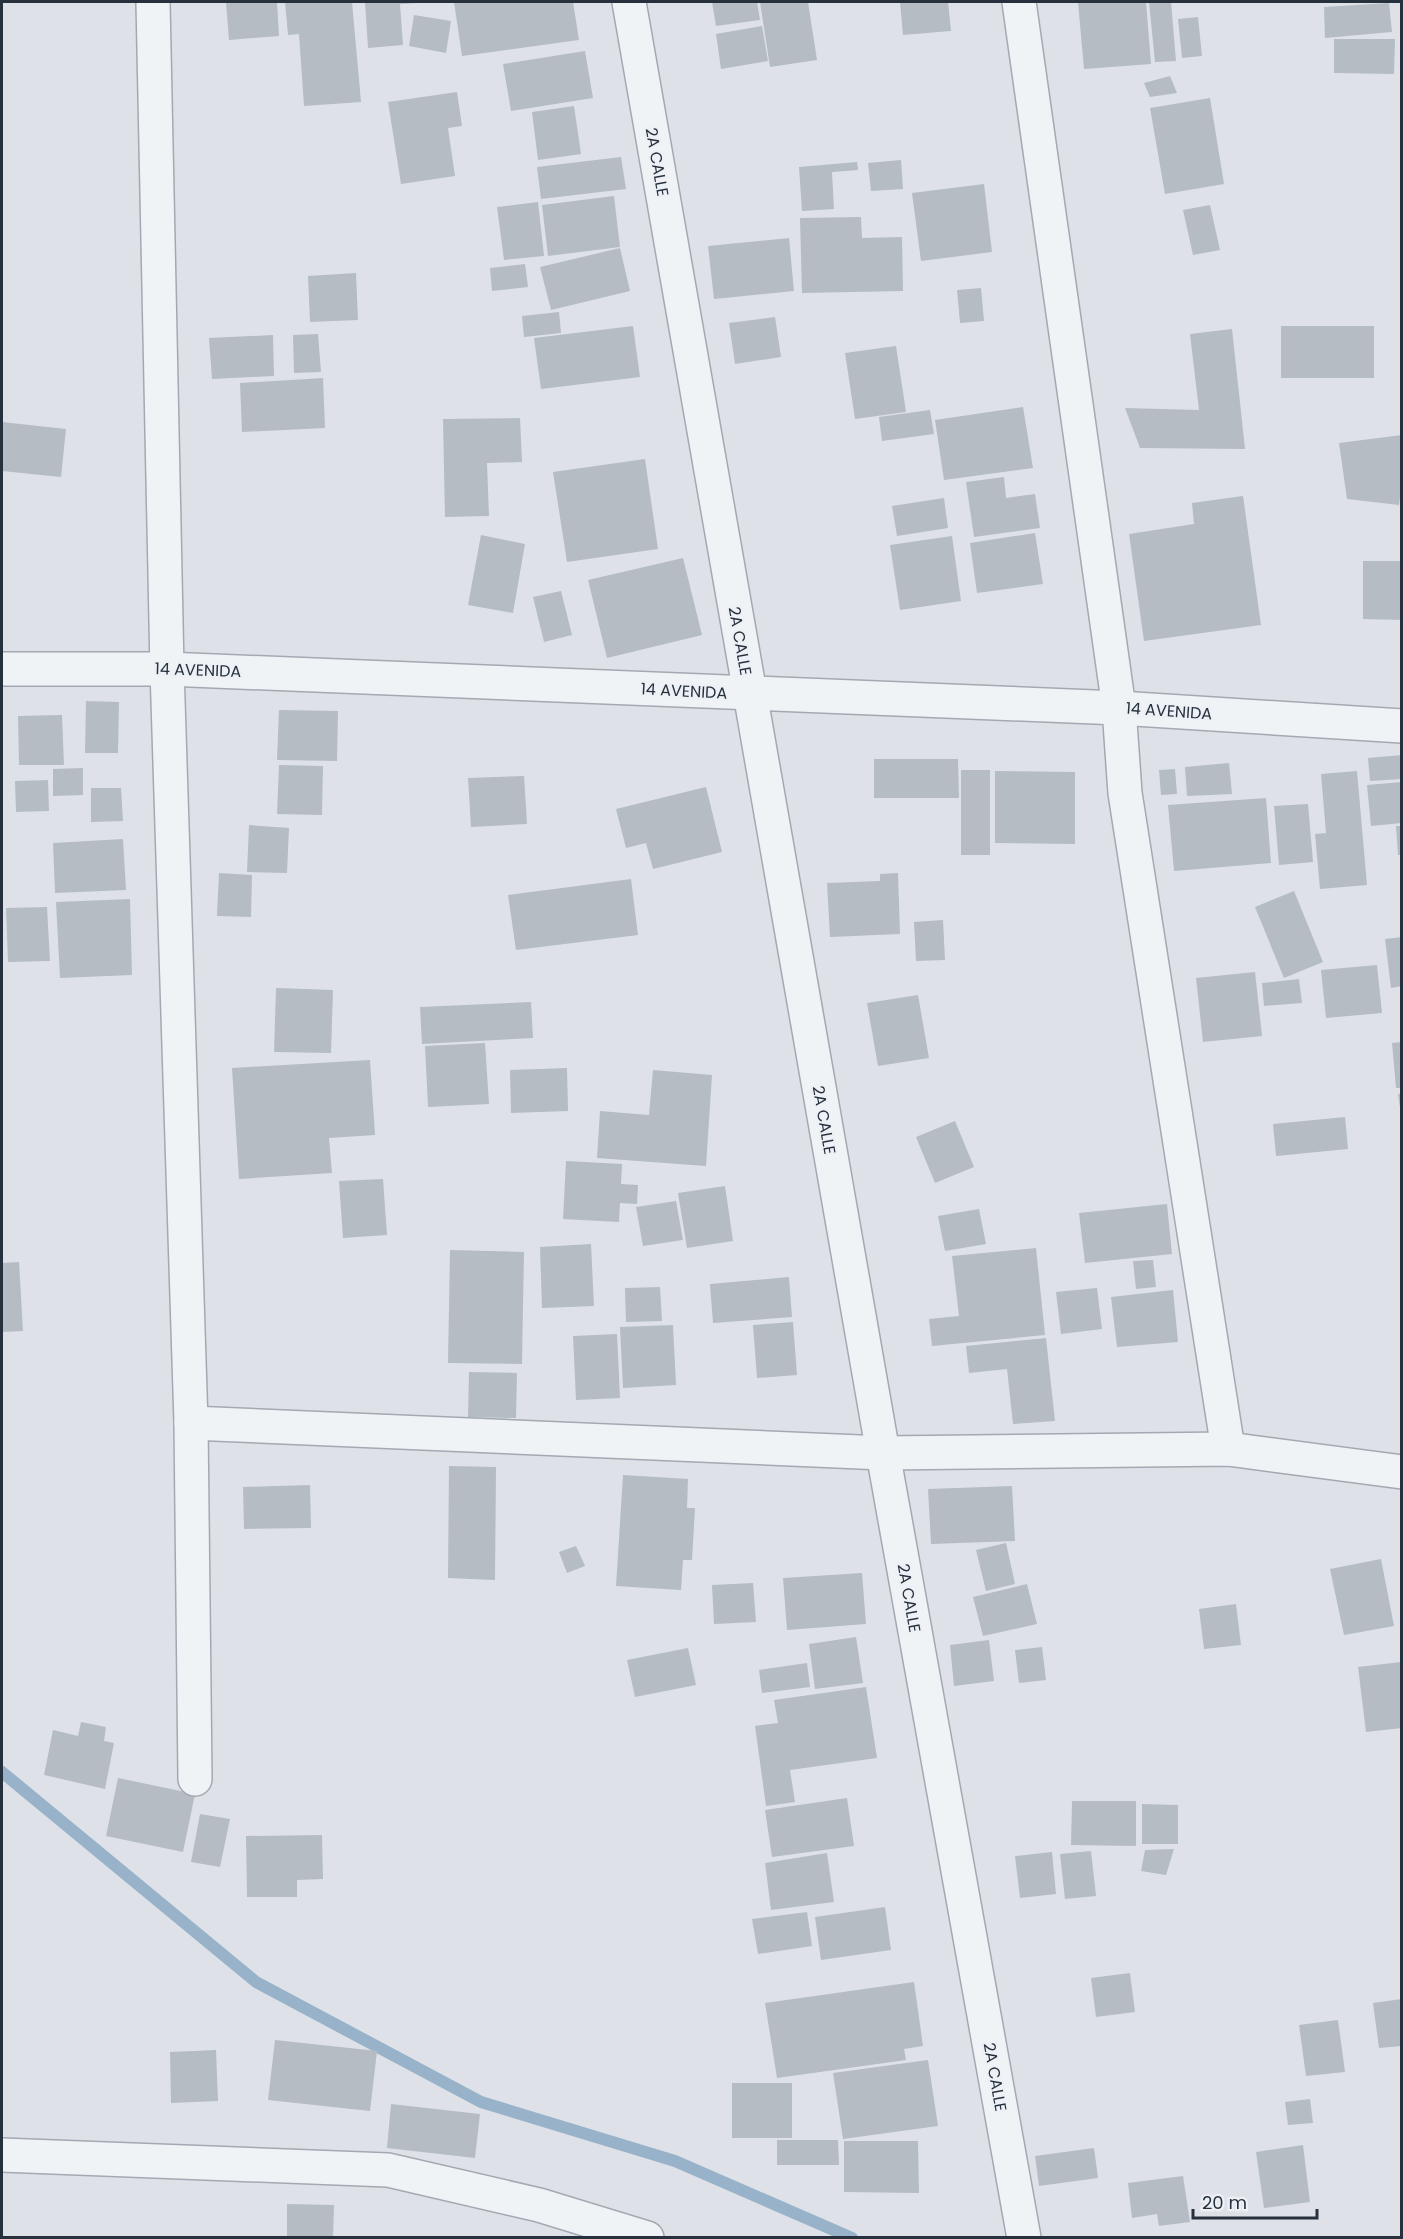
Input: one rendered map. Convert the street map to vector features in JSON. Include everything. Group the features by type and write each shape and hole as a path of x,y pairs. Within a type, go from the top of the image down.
{"street":[{"path":"153,2 167,669 191,1423 195,1779"},
{"name":"2A CALLE","path":"629,2 883,1453 1024,2238"},
{"path":"1019,2 1119,708 1125,793 1228,1449"},
{"name":"14 AVENIDA","path":"2,669 167,669 1119,708 1401,726"},
{"path":"191,1423 883,1453 1228,1449 1401,1472"},
{"path":"2,2155 388,2170 539,2205 647,2238"}],"building":[{"path":"226,2 277,2 279,36 229,40"},
{"path":"285,2 352,2 361,102 304,106 299,34 288,35"},
{"path":"365,2 418,2 400,4 403,45 368,48"},
{"path":"454,2 573,2 579,40 462,56"},
{"path":"712,2 757,2 760,20 716,26"},
{"path":"760,2 808,2 817,60 770,67"},
{"path":"900,2 948,2 951,31 903,35"},
{"path":"1078,2 1146,2 1151,64 1084,69"},
{"path":"1149,2 1171,2 1176,61 1155,62"},
{"path":"1389,3 1392,32 1325,38 1324,7"},
{"path":"414,15 451,21 446,53 409,46"},
{"path":"1198,17 1202,56 1182,58 1178,19"},
{"path":"762,26 768,61 721,69 716,34"},
{"path":"1334,39 1395,39 1394,74 1334,73"},
{"path":"585,51 593,98 511,111 503,64"},
{"path":"1170,76 1177,93 1150,97 1144,83"},
{"path":"457,92 462,126 448,128 455,176 401,184 388,102"},
{"path":"1210,98 1224,184 1165,194 1150,108"},
{"path":"574,106 581,154 538,160 532,112"},
{"path":"621,157 626,189 541,199 537,167"},
{"path":"901,160 903,189 871,191 868,163"},
{"path":"857,162 858,170 832,172 834,209 802,211 799,167"},
{"path":"984,184 992,252 921,261 912,193"},
{"path":"614,196 620,247 548,256 542,205"},
{"path":"538,202 544,256 504,260 497,207"},
{"path":"1210,205 1220,250 1193,255 1183,210"},
{"path":"861,217 862,238 902,237 903,291 802,293 800,218"},
{"path":"789,238 794,291 714,299 708,246"},
{"path":"620,248 630,291 551,310 540,267"},
{"path":"525,264 528,287 492,291 490,268"},
{"path":"356,273 358,320 310,322 308,276"},
{"path":"981,288 984,321 960,323 957,290"},
{"path":"559,312 561,333 524,337 522,316"},
{"path":"775,317 781,357 735,364 729,323"},
{"path":"633,326 640,377 541,389 534,338"},
{"path":"1281,326 1374,326 1374,378 1281,378"},
{"path":"1232,329 1245,449 1140,448 1125,408 1199,410 1190,334"},
{"path":"318,334 321,372 294,373 293,335"},
{"path":"273,335 274,376 212,379 209,338"},
{"path":"896,346 906,412 855,419 845,353"},
{"path":"323,378 325,428 242,432 240,383"},
{"path":"1023,407 1033,468 944,480 935,420"},
{"path":"930,410 934,434 882,441 879,417"},
{"path":"520,418 522,462 487,463 489,516 445,517 443,419"},
{"path":"2,422 66,429 61,477 2,471"},
{"path":"1402,435 1402,480 1399,505 1347,499 1339,443"},
{"path":"645,459 658,549 567,562 553,472"},
{"path":"1004,477 1006,498 1035,494 1040,528 974,537 966,482"},
{"path":"1243,496 1261,625 1144,641 1129,534 1194,524 1192,503"},
{"path":"944,498 948,528 897,536 892,506"},
{"path":"1035,533 1043,584 977,593 970,543"},
{"path":"481,535 525,544 513,613 468,605"},
{"path":"952,536 961,601 900,610 890,545"},
{"path":"683,558 702,635 607,658 588,580"},
{"path":"1363,561 1402,561 1402,620 1363,619"},
{"path":"561,591 572,635 544,642 533,597"},
{"path":"86,701 119,702 118,753 85,753"},
{"path":"279,710 338,711 337,761 277,760"},
{"path":"62,715 64,765 19,765 18,716"},
{"path":"1402,755 1402,779 1370,781 1368,758"},
{"path":"874,759 958,759 959,798 874,798"},
{"path":"1229,763 1232,794 1187,796 1185,767"},
{"path":"279,765 323,766 322,815 277,814"},
{"path":"83,768 83,795 53,796 53,769"},
{"path":"1175,769 1177,794 1161,795 1159,770"},
{"path":"961,770 990,770 990,855 961,855"},
{"path":"995,771 1075,772 1075,844 995,843"},
{"path":"1357,771 1367,885 1320,889 1315,834 1326,833 1321,774"},
{"path":"524,776 527,824 471,827 468,778"},
{"path":"48,780 49,811 16,812 15,781"},
{"path":"1402,782 1402,823 1371,826 1367,785"},
{"path":"706,787 722,852 653,869 646,843 626,848 616,809"},
{"path":"91,788 121,788 123,821 91,822"},
{"path":"1266,798 1271,863 1174,871 1168,805"},
{"path":"1308,804 1313,862 1279,865 1274,806"},
{"path":"249,825 289,828 287,873 247,872"},
{"path":"1396,826 1402,826 1402,855 1398,855"},
{"path":"123,839 126,890 55,893 53,843"},
{"path":"219,873 252,875 251,917 217,916"},
{"path":"898,873 900,934 830,937 827,883 880,881 880,874"},
{"path":"631,879 638,935 516,950 508,895"},
{"path":"1294,891 1323,962 1284,978 1255,907"},
{"path":"130,899 132,975 60,978 56,902"},
{"path":"47,907 50,961 8,962 6,908"},
{"path":"943,920 945,960 916,961 914,922"},
{"path":"1402,937 1402,986 1391,988 1385,939"},
{"path":"1377,965 1382,1013 1326,1018 1321,970"},
{"path":"1255,972 1262,1036 1203,1042 1196,978"},
{"path":"1299,979 1302,1003 1264,1006 1262,983"},
{"path":"276,988 333,990 331,1053 274,1052"},
{"path":"918,995 929,1058 878,1066 867,1003"},
{"path":"531,1002 533,1038 422,1044 420,1007"},
{"path":"1402,1042 1402,1088 1396,1088 1392,1043"},
{"path":"485,1043 489,1104 428,1107 425,1046"},
{"path":"370,1060 375,1135 329,1138 332,1173 239,1179 232,1068"},
{"path":"567,1068 568,1111 511,1113 510,1070"},
{"path":"653,1070 712,1075 706,1166 597,1158 600,1111 649,1115"},
{"path":"1402,1093 1402,1108 1400,1108 1398,1094"},
{"path":"1345,1117 1348,1149 1276,1156 1273,1124"},
{"path":"955,1121 974,1167 935,1183 916,1137"},
{"path":"566,1161 622,1164 621,1184 638,1185 637,1204 620,1203 619,1222 563,1219"},
{"path":"383,1179 387,1235 343,1238 339,1181"},
{"path":"725,1186 733,1241 687,1248 678,1193"},
{"path":"676,1201 683,1240 643,1246 636,1207"},
{"path":"1167,1204 1172,1254 1085,1263 1079,1213"},
{"path":"979,1209 986,1244 945,1251 938,1216"},
{"path":"591,1244 594,1306 542,1308 540,1247"},
{"path":"1036,1248 1045,1335 932,1346 929,1319 959,1316 952,1256"},
{"path":"450,1250 524,1252 522,1364 448,1363"},
{"path":"1153,1260 1156,1287 1136,1289 1133,1261"},
{"path":"19,1262 23,1331 2,1332 2,1263"},
{"path":"789,1277 792,1317 713,1323 710,1284"},
{"path":"660,1287 662,1321 626,1322 625,1288"},
{"path":"1097,1288 1102,1329 1061,1334 1056,1292"},
{"path":"1173,1290 1178,1342 1117,1347 1111,1297"},
{"path":"793,1322 797,1375 757,1378 753,1325"},
{"path":"673,1325 676,1385 623,1388 620,1327"},
{"path":"617,1334 620,1398 576,1400 573,1336"},
{"path":"1046,1338 1055,1421 1013,1424 1007,1369 969,1373 966,1346"},
{"path":"469,1372 517,1373 516,1418 468,1417"},
{"path":"449,1466 496,1467 495,1580 448,1578"},
{"path":"623,1475 688,1479 687,1508 695,1508 692,1560 683,1560 681,1590 616,1586"},
{"path":"310,1485 311,1528 244,1529 243,1487"},
{"path":"1012,1486 1015,1541 931,1544 928,1489"},
{"path":"1006,1543 1015,1584 986,1591 976,1550"},
{"path":"576,1546 585,1566 567,1573 559,1552"},
{"path":"1381,1559 1394,1626 1344,1635 1330,1569"},
{"path":"862,1573 866,1624 787,1630 783,1578"},
{"path":"753,1583 756,1622 714,1624 712,1585"},
{"path":"1027,1584 1037,1624 983,1636 973,1597"},
{"path":"1236,1604 1241,1645 1204,1649 1199,1609"},
{"path":"856,1637 863,1683 815,1689 809,1644"},
{"path":"989,1640 994,1681 954,1686 950,1645"},
{"path":"1042,1647 1046,1680 1019,1683 1015,1650"},
{"path":"688,1648 696,1685 635,1697 627,1660"},
{"path":"1401,1662 1402,1728 1366,1732 1358,1667"},
{"path":"807,1663 810,1687 762,1693 759,1670"},
{"path":"866,1687 877,1758 790,1770 795,1802 766,1806 755,1726 778,1723 774,1700"},
{"path":"81,1722 106,1727 104,1741 114,1743 105,1789 44,1775 53,1730 78,1736"},
{"path":"118,1778 195,1794 183,1852 106,1836"},
{"path":"847,1798 854,1846 772,1857 765,1810"},
{"path":"1072,1801 1136,1801 1136,1846 1071,1845"},
{"path":"1142,1804 1178,1805 1178,1844 1142,1844"},
{"path":"200,1814 230,1819 220,1867 191,1862"},
{"path":"322,1835 323,1879 297,1880 297,1897 247,1897 246,1836"},
{"path":"1174,1849 1166,1875 1141,1871 1145,1850"},
{"path":"1091,1851 1096,1896 1065,1899 1060,1854"},
{"path":"1052,1852 1056,1894 1020,1898 1015,1856"},
{"path":"827,1853 834,1902 771,1910 765,1863"},
{"path":"885,1907 891,1950 821,1960 815,1917"},
{"path":"807,1912 812,1946 758,1954 752,1919"},
{"path":"1130,1973 1135,2012 1096,2017 1091,1978"},
{"path":"914,1982 923,2046 904,2049 906,2060 777,2078 765,2003"},
{"path":"1402,1999 1402,2046 1379,2048 1373,2003"},
{"path":"1338,2020 1345,2072 1306,2076 1299,2025"},
{"path":"275,2040 377,2051 370,2111 268,2100"},
{"path":"216,2050 218,2101 171,2103 170,2052"},
{"path":"928,2060 938,2126 843,2139 833,2073"},
{"path":"732,2083 792,2083 792,2138 732,2138"},
{"path":"1310,2099 1313,2123 1288,2125 1285,2102"},
{"path":"391,2104 480,2114 475,2158 387,2148"},
{"path":"777,2140 838,2140 839,2165 777,2165"},
{"path":"844,2141 918,2141 919,2193 844,2192"},
{"path":"1303,2145 1310,2202 1264,2208 1256,2152"},
{"path":"1094,2148 1098,2178 1039,2186 1035,2156"},
{"path":"1183,2176 1190,2222 1159,2226 1157,2214 1132,2218 1128,2183"},
{"path":"287,2204 334,2205 333,2238 287,2238"}],"waterway":[{"path":"2,1772 256,1982 481,2102 675,2161 852,2238"}]}
